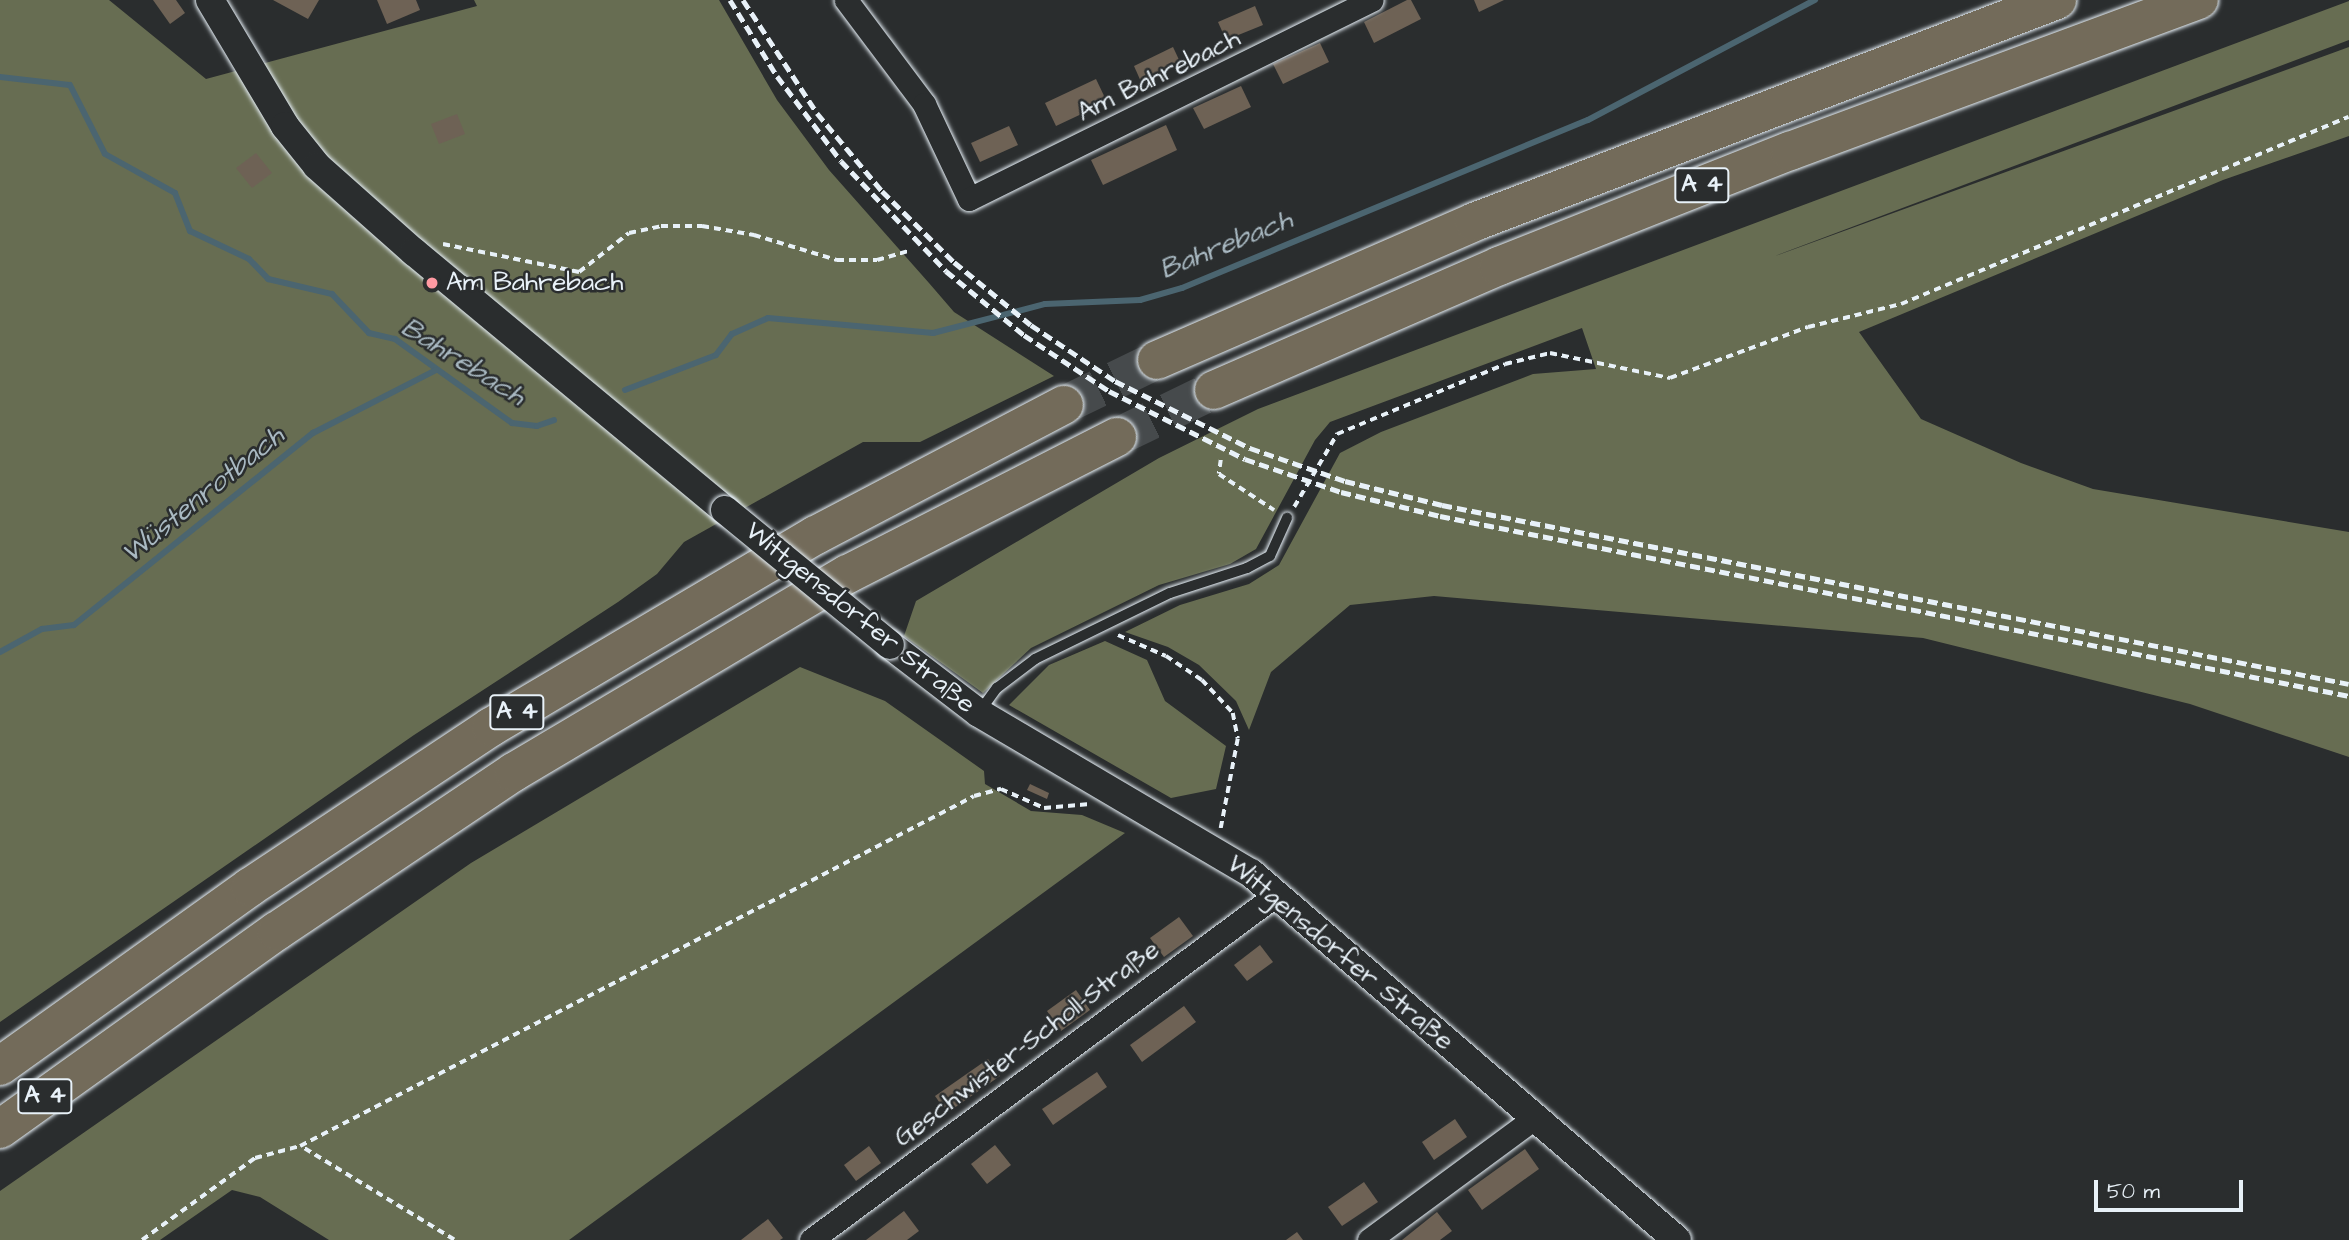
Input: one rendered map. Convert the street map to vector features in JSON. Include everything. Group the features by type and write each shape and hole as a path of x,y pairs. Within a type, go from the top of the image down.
{"highway":[{"name":"A 4","path":"1157,360 1474,222 2057,0"},
{"name":"A 4","path":"1214,390 1499,266 1790,151 2199,0"},
{"name":"A 4","path":"0,1066 250,887 491,727 816,534 1064,405"},
{"name":"A 4","path":"0,1129 362,872 514,772 848,574 1117,437"}],"street":[{"name":"Wittgensdorfer Straße","path":"210,0 300,146 414,252 890,645 979,713 1214,848 1277,894 1533,1119 1677,1240"},
{"name":"Am Bahrebach","path":"846,0 924,104 969,199 1372,0"},
{"name":"Geschwister-Scholl-Straße","path":"811,1240 1277,894"},
{"path":"1369,1240 1533,1119"}],"lane":[{"path":"979,713 997,688 1035,659 1170,593 1247,569 1270,556 1287,518"}],"path":[{"path":"1221,460 1219,474 1287,518 1337,434 1505,364 1550,354 1670,378 1808,327 1901,304 2349,117"},
{"path":"414,252 422,243 447,245 579,272 629,233 661,226 702,226 754,235 837,260 877,260 908,251"},
{"path":"1100,627 1166,656 1202,680 1233,713 1238,739 1214,848"},
{"path":"142,1240 255,1158 300,1146 974,796 1001,789 1044,808 1084,808 1112,790"},
{"path":"300,1146 454,1240"}],"green space":[{"path":"0,0 109,0 206,79 477,6 474,0 719,0 777,100 829,170 954,312 1054,376 920,442 863,442 684,542 657,574 618,602 414,735 0,1022"},
{"path":"2349,1 2349,40 1775,256 2349,47 2349,136 2223,180 1859,332 1921,419 2021,463 2093,489 2349,532 2349,757 2190,704 1923,638 1434,596 1350,605 1271,672 1249,730 1236,701 1199,665 1168,647 1125,632 1180,605 1249,584 1279,565 1340,453 1381,432 1533,374 1596,369 1582,328 1330,422 1315,440 1256,549 1230,564 1159,585 1031,648 983,693 904,636 916,601 1159,458 1258,409"},
{"path":"1105,641 1147,660 1165,701 1226,746 1216,789 1171,798 1009,705 1049,665"},
{"path":"800,667 885,701 984,771 985,784 1031,811 1082,815 1125,833 569,1240 329,1240 260,1197 232,1190 160,1240 0,1240 0,1191 471,863"}],"building":[{"path":"153,0 176,0 185,13 170,24"},
{"path":"273,0 319,0 308,19"},
{"path":"377,0 416,0 420,10 387,24"},
{"path":"1411,0 1421,19 1374,43 1364,22"},
{"path":"1474,0 1504,0 1479,12"},
{"path":"1255,6 1263,25 1226,40 1218,22"},
{"path":"1320,43 1329,62 1283,84 1273,64"},
{"path":"1173,47 1181,64 1142,84 1134,66"},
{"path":"1096,79 1107,102 1056,126 1045,103"},
{"path":"1241,86 1251,107 1204,129 1193,108"},
{"path":"457,114 465,134 439,144 431,124"},
{"path":"1166,125 1177,150 1103,185 1091,160"},
{"path":"1009,126 1018,145 980,162 971,143"},
{"path":"256,153 272,173 252,188 236,168"},
{"path":"1030,784 1049,793 1047,799 1027,790"},
{"path":"1179,917 1193,936 1164,957 1150,938"},
{"path":"1260,945 1273,962 1247,981 1234,965"},
{"path":"1076,990 1090,1010 1061,1031 1047,1011"},
{"path":"1184,1006 1196,1022 1142,1062 1130,1045"},
{"path":"988,1059 1000,1076 947,1113 935,1096"},
{"path":"1097,1072 1107,1087 1053,1125 1042,1109"},
{"path":"1455,1119 1467,1137 1434,1160 1422,1142"},
{"path":"995,1145 1011,1165 987,1184 971,1164"},
{"path":"869,1146 881,1163 856,1181 844,1165"},
{"path":"1525,1149 1539,1169 1482,1210 1468,1190"},
{"path":"1364,1182 1378,1202 1342,1226 1328,1207"},
{"path":"904,1211 919,1231 907,1240 866,1240"},
{"path":"1437,1212 1452,1231 1440,1240 1402,1240"},
{"path":"768,1219 783,1238 741,1240"},
{"path":"1297,1232 1303,1240 1286,1240"}],"waterway":[{"name":"Bahrebach","path":"625,390 716,355 732,334 768,318 933,333 1045,304 1140,300 1182,288 1588,120 1815,0"},
{"name":"Bahrebach","path":"0,77 70,85 105,154 175,193 190,231 249,259 268,279 332,294 369,333 395,339 512,423 537,426 554,420"},
{"name":"Wüstenrotbach","path":"0,652 42,629 74,625 313,433 436,370"}],"tunnel":[{"path":"1064,405 1157,360"},
{"path":"1117,437 1214,390"}],"railway":[{"path":"730,0 777,76 841,161 946,271 1024,335 1109,391 1245,459 1341,492 1440,516 2349,696"},
{"path":"743,0 817,113 882,191 954,262 1031,325 1115,381 1250,448 1345,481 1442,505 2349,684"}],"place":[{"name":"Am Bahrebach","path":"432,283"}]}
